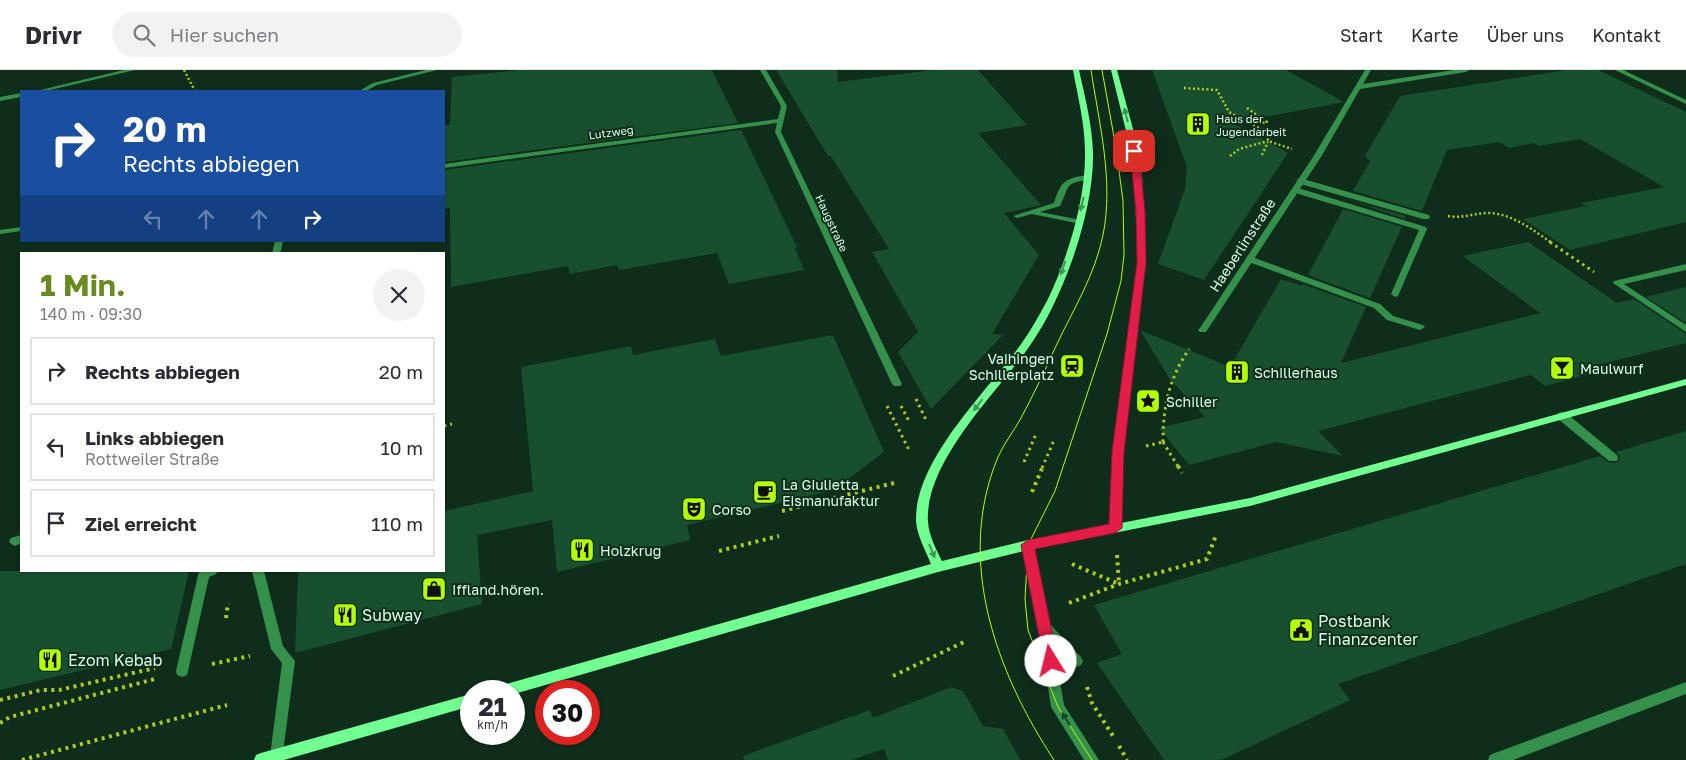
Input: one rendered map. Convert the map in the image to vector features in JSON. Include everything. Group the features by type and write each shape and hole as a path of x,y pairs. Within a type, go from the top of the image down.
{"main road":[{"path":"938,567 922,521 925,496 938,465 962,428 1022,349 1057,289 1078,222 1088,177 1086,122 1076,70"},
{"path":"1114,70 1138,174 1142,262 1118,452 1115,528"},
{"path":"525,685 938,567 1028,545 1250,502 1686,382"},
{"path":"261,760 460,703"}],"street":[{"path":"42,90 132,70"},
{"path":"364,90 374,84 434,70"},
{"name":"Haugstraße","path":"763,70 784,106 778,132 897,384"},
{"name":"Haeberlinstraße","path":"1203,330 1316,157 1368,70"},
{"path":"1358,88 1466,70"},
{"path":"1618,70 1686,102"},
{"path":"0,99 20,95"},
{"name":"Lutzweg","path":"445,166 782,120"},
{"path":"1017,216 1057,204 1062,186 1069,180 1088,177"},
{"path":"1300,181 1426,217"},
{"path":"1295,190 1423,229 1395,294"},
{"path":"1032,212 1078,222"},
{"path":"0,232 20,229"},
{"path":"1249,259 1376,306 1390,318 1420,327"},
{"path":"1617,283 1686,267"},
{"path":"1617,283 1686,329"},
{"path":"1562,416 1613,458"},
{"path":"1028,545 1045,627 1058,707 1092,760"},
{"path":"182,671 204,573 208,572"},
{"path":"258,572 278,649 289,661 277,756"},
{"path":"1045,627 1078,661"},
{"path":"1495,760 1686,688"}],"path":[{"path":"184,70 194,90"},
{"path":"1184,88 1217,90 1229,112 1268,133 1268,141 1262,155"},
{"path":"1247,108 1267,122 1254,124"},
{"path":"1230,156 1239,148 1268,141 1316,157"},
{"path":"1445,215 1454,218 1490,213 1512,218 1604,279 1617,283"},
{"path":"1182,473 1163,442 1162,409 1168,385 1176,368 1203,330"},
{"path":"912,393 926,422"},
{"path":"884,399 910,452"},
{"path":"900,402 910,423"},
{"path":"445,426 452,424"},
{"path":"1024,462 1036,434"},
{"path":"1032,492 1054,440"},
{"path":"782,511 894,483"},
{"path":"719,551 779,536"},
{"path":"1067,607 1070,602 1119,584 1207,559"},
{"path":"893,676 966,641"},
{"path":"0,723 10,717 182,671 278,649"},
{"path":"1078,661 1092,703 1127,760"},
{"path":"0,700 42,690 59,690 150,668 182,671"},
{"path":"22,760 227,705"}],"building":[{"path":"519,70 712,70 738,123 445,162 445,125 450,125 452,77"},
{"path":"776,70 837,70 838,82 933,70 978,70 1027,125 978,133 1041,205 1004,213 1039,255 992,334 1003,335 931,409 898,352 918,332 872,252 889,249 831,156 828,156"},
{"path":"1152,70 1286,70 1344,102 1232,123 1288,153 1204,280 1158,264 1185,189 1187,167"},
{"path":"1567,70 1598,70 1686,112 1686,222 1570,250 1523,219 1586,206 1581,203 1664,187 1580,139 1538,146 1534,143 1509,148 1499,142 1447,150 1422,211 1353,191 1370,161 1365,156 1400,96"},
{"path":"741,130 797,247 795,248 804,270 729,284 717,253 619,270 617,265 570,274 568,266 451,287 450,208 445,209 445,170"},
{"path":"1349,200 1406,216 1405,219"},
{"path":"1343,209 1402,227 1370,298 1308,275"},
{"path":"1528,242 1617,303 1634,299 1686,334 1686,343 1585,368 1592,373 1545,386 1531,375 1318,431 1343,456 1276,442 1189,465 1159,428 1205,417 1169,378 1140,330 1230,367 1281,279 1302,286 1303,284 1366,307 1341,363 1540,313 1463,256"},
{"path":"1686,287 1686,323 1646,297"},
{"path":"833,335 884,452 834,490 687,525 690,540 557,572 552,520 477,535 482,604 295,653 298,572 445,572 445,511 533,491 521,367 631,346 633,355 715,339 721,356"},
{"name":"Postbank Finanzcenter","path":"1686,431 1686,564 1338,684 1350,700 1221,760 1164,760 1097,663 1122,654 1094,605 1600,456 1608,462 1617,463 1620,457 1616,452"},
{"path":"0,571 189,572 171,649 0,690"},
{"path":"951,687 963,691 983,726 1003,729 1020,760 888,760 884,749 852,760 744,760 743,756 870,710 873,718"}],"tram line":[{"path":"1054,760 1033,726 999,653 988,614 982,575 980,535 986,496 998,457 1026,409 1083,292 1095,264 1103,235 1106,215 1106,173 1091,70"},
{"path":"1092,760 1058,707 1028,630 1025,599 1028,545 1055,491 1107,334 1121,281 1124,255 1123,201 1102,70"}],"place":[{"name":"Haus der Jugendarbeit","path":"1198,124"},
{"name":"Vaihingen Schillerplatz","path":"1072,366"},
{"name":"Maulwurf","path":"1562,368"},
{"name":"Schillerhaus","path":"1237,372"},
{"name":"Schiller","path":"1148,401"},
{"name":"La Giulietta Eismanufaktur","path":"765,492"},
{"name":"Corso","path":"694,509"},
{"name":"Holzkrug","path":"582,550"},
{"name":"Iffland.hören.","path":"434,589"},
{"name":"Subway","path":"345,615"},
{"name":"Postbank Finanzcenter","path":"1301,630"},
{"name":"Ezom Kebab","path":"50,660"}],"route":[{"path":"1051,661 1028,545 1115,528 1118,452 1142,262 1141,212 1134,151"}]}
